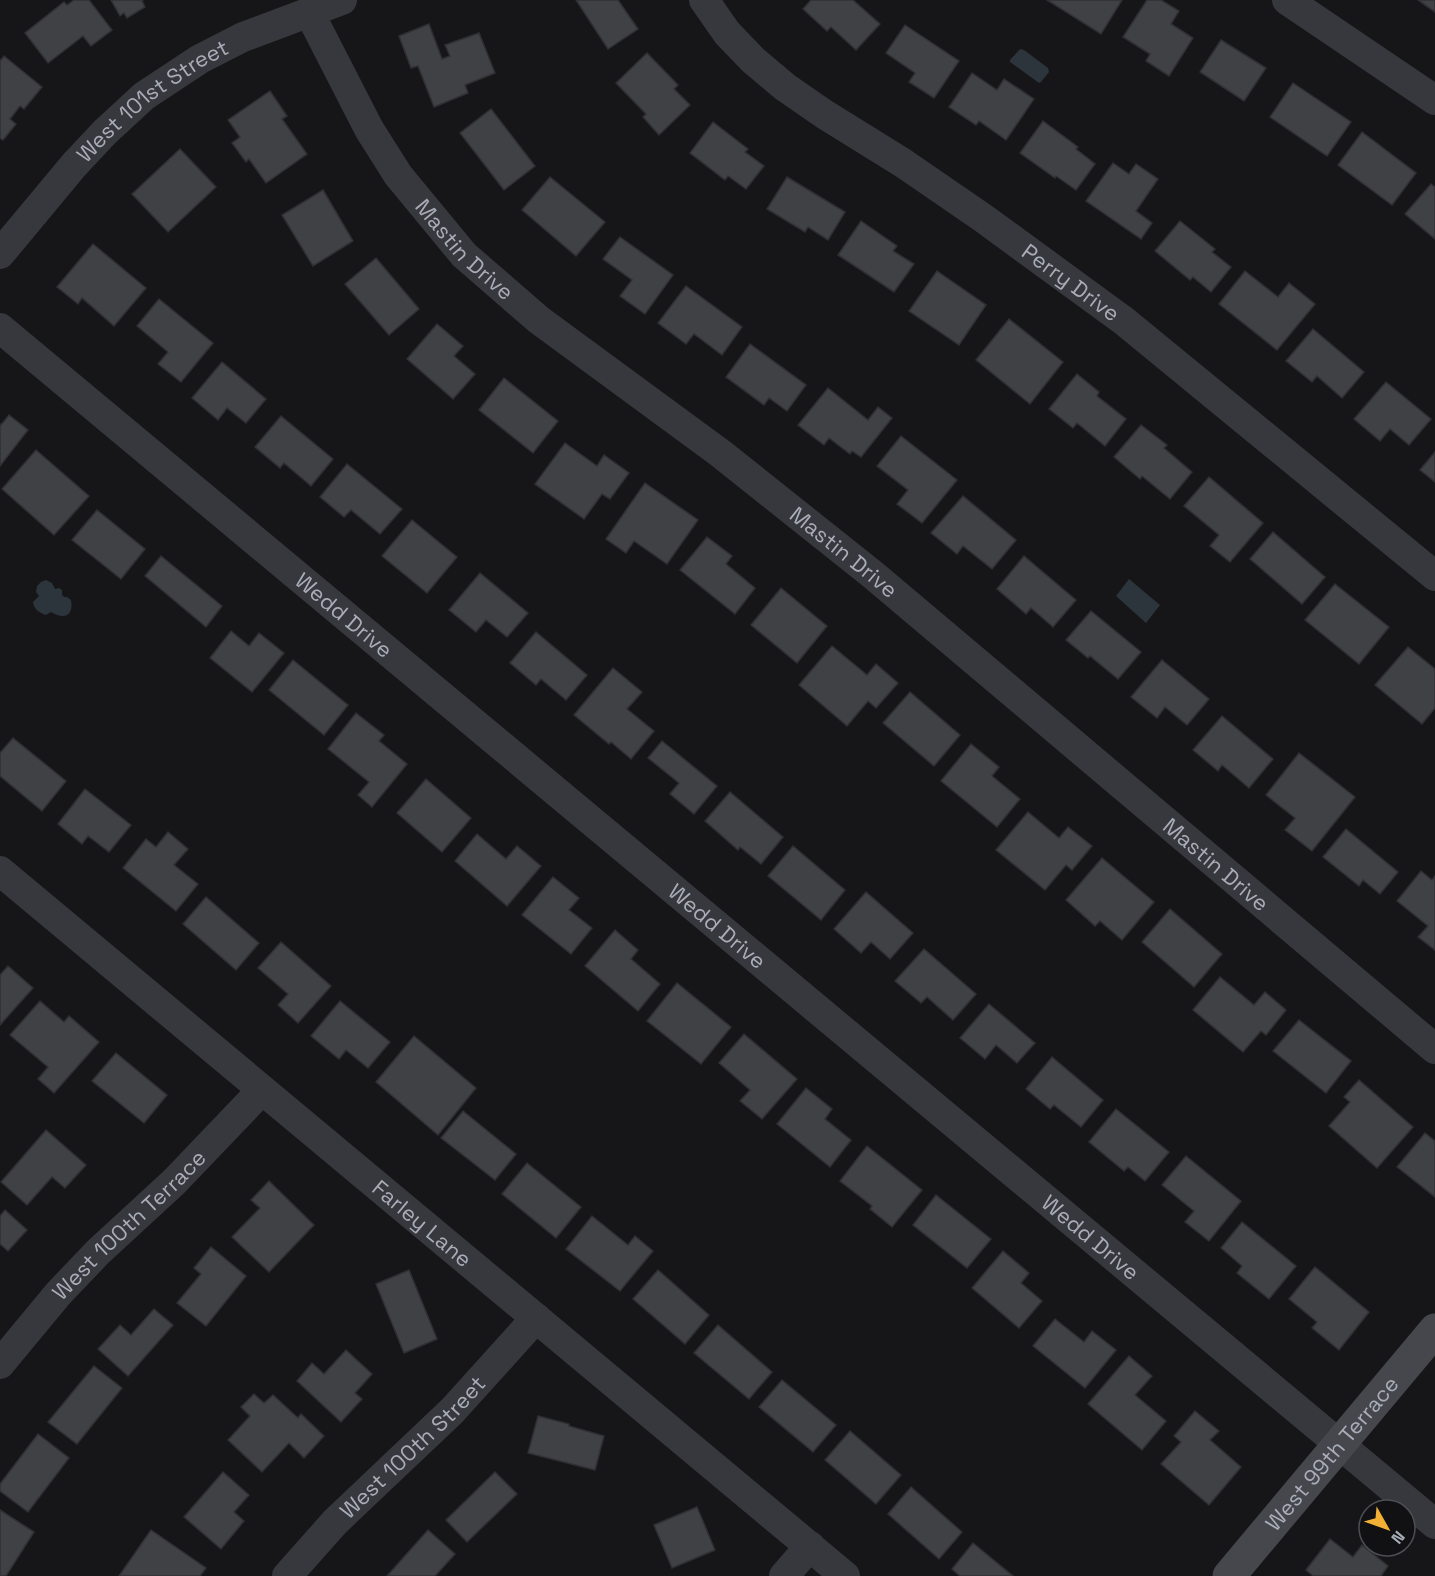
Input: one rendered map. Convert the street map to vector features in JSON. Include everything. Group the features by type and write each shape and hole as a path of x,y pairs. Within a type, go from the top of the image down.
{"street":[{"name":"West 101st Street","path":"0,254 74,165 144,96 200,59 243,38 342,0"},
{"name":"Perry Drive","path":"704,0 727,33 753,60 785,87 983,218 1124,321 1435,576"},
{"path":"1287,0 1435,100"},
{"name":"Mastin Drive","path":"309,12 369,129 398,175 464,255 539,320 720,453 872,574 1435,1048"},
{"name":"Wedd Drive","path":"0,328 1435,1524"},
{"name":"Farley Lane","path":"0,871 845,1576"},
{"name":"West 100th Terrace","path":"0,1364 58,1294 98,1252 174,1182 262,1090"},
{"name":"West 100th Street","path":"287,1576 335,1522 452,1411 536,1318"},
{"name":"West 99th Terrace","path":"1229,1576 1435,1330"},
{"path":"784,1576 810,1546"}],"shaded area":[{"path":"1020,49 1048,68 1049,72 1041,82 1039,83 1010,62"},
{"path":"1129,579 1160,605 1146,623 1116,596"},
{"path":"46,580 52,583 55,589 62,590 62,595 71,600 71,610 67,615 60,616 51,612 46,615 34,607 33,602 39,596 36,592 37,586"}],"building":[{"path":"74,0 89,0 112,30 91,46 83,36 48,63 25,33 64,2 67,5"},
{"path":"111,0 143,0 145,7 127,18 124,13 120,16"},
{"path":"576,0 618,0 638,29 608,49"},
{"path":"811,0 853,0 880,24 856,50 831,27 827,31 803,9"},
{"path":"1047,0 1122,0 1101,34"},
{"path":"1147,0 1161,0 1179,11 1171,24 1193,38 1169,76 1146,61 1150,54 1123,37"},
{"path":"1418,0 1435,0 1435,12"},
{"path":"429,24 442,59 450,56 445,45 479,33 495,73 465,85 468,93 434,107 418,66 411,68 399,36"},
{"path":"905,25 959,61 934,98 909,82 915,73 886,53"},
{"path":"1221,40 1266,68 1244,101 1200,72"},
{"path":"647,53 678,85 674,89 690,105 659,135 643,117 646,114 616,83"},
{"path":"4,56 42,87 24,109 20,106 10,119 16,124 3,140 0,138 0,61"},
{"path":"972,73 997,90 1004,79 1034,99 1006,140 979,121 976,125 949,107"},
{"path":"1293,83 1351,122 1327,156 1270,117"},
{"path":"270,91 287,116 282,119 307,154 266,183 249,159 246,162 232,143 240,137 228,120"},
{"path":"491,109 535,166 504,190 460,133"},
{"path":"1043,121 1078,147 1076,149 1095,164 1076,190 1020,153"},
{"path":"713,122 748,149 745,152 764,166 746,189 728,176 725,180 690,153"},
{"path":"1362,132 1416,173 1392,205 1338,165"},
{"path":"180,149 216,187 168,232 132,194"},
{"path":"1113,163 1129,174 1136,164 1158,179 1136,211 1152,223 1141,239 1086,201"},
{"path":"550,177 605,222 576,256 522,210"},
{"path":"787,177 845,212 828,240 808,227 805,232 767,209"},
{"path":"1431,184 1435,187 1435,239 1405,214"},
{"path":"323,190 353,241 313,266 282,215"},
{"path":"861,221 897,246 893,251 914,264 894,292 838,255"},
{"path":"1180,221 1215,249 1212,252 1231,267 1211,292 1193,277 1190,280 1155,251"},
{"path":"620,237 673,275 645,314 620,296 632,280 603,259"},
{"path":"93,244 146,288 114,326 82,298 78,304 57,287"},
{"path":"376,258 419,309 389,335 345,284"},
{"path":"937,271 986,305 959,345 909,311"},
{"path":"1245,271 1278,297 1289,283 1315,304 1277,350 1219,304"},
{"path":"686,286 742,327 722,355 694,334 686,344 658,323"},
{"path":"159,299 213,343 181,382 158,364 168,352 137,326"},
{"path":"1009,319 1063,362 1030,404 976,360"},
{"path":"437,324 463,346 454,356 475,374 453,399 407,359"},
{"path":"1313,329 1364,372 1342,398 1317,376 1312,382 1286,361"},
{"path":"750,344 806,385 787,411 769,398 764,405 726,377"},
{"path":"222,362 266,399 246,423 227,408 218,420 192,398"},
{"path":"1077,374 1099,392 1097,396 1126,419 1105,446 1077,423 1073,428 1049,409"},
{"path":"504,378 558,421 533,453 479,410"},
{"path":"1386,382 1431,419 1409,445 1390,429 1380,441 1354,419"},
{"path":"828,388 868,420 878,407 892,418 861,457 852,451 850,454 829,438 824,445 798,425"},
{"path":"9,415 28,430 0,466 0,424"},
{"path":"281,416 333,459 311,486 284,463 280,468 255,447"},
{"path":"1141,425 1167,445 1164,448 1192,472 1170,499 1142,476 1140,479 1114,457"},
{"path":"901,436 957,480 922,523 897,504 908,490 877,466"},
{"path":"565,443 597,466 604,455 629,473 610,499 602,494 584,519 535,484"},
{"path":"36,450 89,496 54,535 2,489"},
{"path":"1435,452 1435,482 1420,470"},
{"path":"347,464 402,509 380,534 351,510 344,517 320,497"},
{"path":"1209,477 1263,523 1230,562 1210,546 1219,535 1184,506"},
{"path":"645,483 698,520 667,564 634,541 626,553 606,539"},
{"path":"963,496 1016,540 992,569 963,546 957,554 931,533"},
{"path":"97,510 145,549 121,579 72,540"},
{"path":"412,520 457,557 427,593 382,556"},
{"path":"1273,532 1325,577 1302,604 1250,559"},
{"path":"707,537 732,556 726,564 755,588 735,614 680,570"},
{"path":"161,556 222,606 206,627 145,576"},
{"path":"1024,556 1076,600 1053,627 1031,608 1026,614 997,589"},
{"path":"480,573 528,613 507,637 486,620 476,632 449,610"},
{"path":"1335,584 1389,627 1359,664 1305,620"},
{"path":"781,588 827,626 797,663 751,625"},
{"path":"1091,611 1141,652 1118,679 1066,640"},
{"path":"231,631 249,646 259,633 284,653 252,692 210,658"},
{"path":"536,632 587,675 566,700 541,679 536,685 510,663"},
{"path":"832,646 867,675 876,664 898,683 876,708 868,701 847,726 799,685"},
{"path":"1408,647 1435,669 1435,708 1422,724 1375,685"},
{"path":"293,660 348,705 324,735 269,690"},
{"path":"1162,660 1209,699 1187,725 1165,707 1157,718 1131,697"},
{"path":"613,668 642,692 627,709 654,731 631,759 574,715"},
{"path":"910,692 960,735 934,766 883,723"},
{"path":"356,713 384,735 379,741 407,764 372,807 358,795 369,782 328,749"},
{"path":"1222,716 1273,759 1249,788 1222,765 1218,771 1193,750"},
{"path":"13,738 66,781 42,811 0,776 0,753"},
{"path":"662,741 717,786 694,814 670,794 679,783 648,758"},
{"path":"971,744 999,767 992,776 1020,799 997,827 941,781"},
{"path":"1299,753 1355,797 1312,851 1285,830 1295,818 1266,795"},
{"path":"426,779 471,818 442,852 397,813"},
{"path":"85,789 131,825 109,852 88,836 82,844 58,824"},
{"path":"730,792 783,837 761,864 740,847 738,850 705,821"},
{"path":"1028,812 1059,838 1068,827 1092,846 1072,870 1066,865 1045,890 996,850"},
{"path":"1346,829 1398,872 1380,894 1363,880 1359,886 1323,857"},
{"path":"168,832 188,849 174,865 198,884 176,911 123,868 146,839 156,847"},
{"path":"477,834 506,859 517,846 541,866 507,906 455,861"},
{"path":"793,846 845,890 821,920 768,876"},
{"path":"1102,858 1154,902 1122,940 1100,921 1095,926 1066,900"},
{"path":"1421,871 1432,880 1435,876 1435,950 1418,937 1428,926 1397,901"},
{"path":"553,877 579,898 569,910 592,928 571,954 522,915"},
{"path":"866,892 913,933 890,959 871,942 861,953 834,929"},
{"path":"206,897 259,943 236,970 183,924"},
{"path":"1170,909 1222,954 1194,987 1142,942"},
{"path":"615,930 638,950 631,959 660,984 638,1011 585,966"},
{"path":"281,942 331,986 298,1023 278,1005 288,994 258,968"},
{"path":"924,949 976,994 953,1020 927,997 921,1003 895,981"},
{"path":"8,966 33,988 0,1025 0,975"},
{"path":"1220,977 1254,1005 1265,992 1286,1010 1266,1035 1261,1031 1243,1052 1193,1010"},
{"path":"677,983 731,1027 701,1064 647,1021"},
{"path":"40,1001 64,1022 69,1016 99,1042 54,1093 38,1079 48,1067 10,1035"},
{"path":"340,1001 390,1042 368,1068 346,1050 339,1059 311,1036"},
{"path":"989,1004 1035,1043 1017,1063 996,1045 985,1059 960,1038"},
{"path":"1299,1020 1351,1061 1326,1093 1273,1051"},
{"path":"744,1034 797,1079 762,1119 740,1101 750,1090 719,1063"},
{"path":"414,1036 476,1088 438,1135 376,1082"},
{"path":"116,1053 167,1095 144,1123 92,1081"},
{"path":"1052,1057 1103,1100 1081,1127 1054,1105 1050,1109 1026,1089"},
{"path":"1359,1080 1413,1127 1377,1168 1329,1126 1350,1102 1344,1097"},
{"path":"806,1088 832,1109 825,1119 851,1140 830,1167 777,1124"},
{"path":"1116,1109 1169,1152 1145,1181 1128,1167 1124,1171 1089,1142"},
{"path":"463,1111 516,1154 495,1180 441,1138"},
{"path":"46,1130 86,1165 65,1188 52,1177 27,1205 1,1182"},
{"path":"1425,1133 1435,1141 1435,1197 1397,1167"},
{"path":"867,1146 922,1190 892,1227 870,1209 872,1206 840,1181"},
{"path":"1186,1156 1241,1201 1209,1241 1185,1222 1194,1211 1162,1185"},
{"path":"527,1163 581,1207 556,1238 502,1194"},
{"path":"269,1181 314,1225 269,1272 232,1237 260,1208 251,1200"},
{"path":"936,1195 991,1239 967,1268 913,1225"},
{"path":"5,1210 27,1230 8,1251 0,1244 0,1216"},
{"path":"592,1216 628,1245 635,1236 653,1251 620,1291 566,1249"},
{"path":"1242,1222 1296,1266 1269,1299 1237,1273 1242,1266 1221,1248"},
{"path":"211,1247 246,1276 206,1326 177,1303 201,1274 194,1268"},
{"path":"1003,1251 1029,1273 1021,1283 1042,1301 1019,1328 972,1288"},
{"path":"1315,1267 1369,1312 1339,1350 1312,1328 1317,1322 1289,1299"},
{"path":"409,1270 437,1339 404,1353 376,1284"},
{"path":"658,1270 709,1315 685,1344 633,1299"},
{"path":"154,1309 173,1325 128,1376 98,1349 120,1325 131,1335"},
{"path":"1055,1319 1084,1342 1092,1331 1116,1350 1085,1388 1033,1346"},
{"path":"718,1325 772,1372 749,1399 694,1353"},
{"path":"346,1350 372,1374 355,1393 362,1399 341,1422 297,1381 312,1363 324,1374"},
{"path":"1129,1356 1152,1376 1135,1395 1166,1421 1142,1450 1088,1404"},
{"path":"94,1366 122,1388 77,1444 48,1422"},
{"path":"782,1380 836,1425 813,1452 759,1407"},
{"path":"254,1394 264,1403 273,1395 298,1418 301,1414 324,1436 304,1458 289,1443 262,1472 228,1440 250,1416 241,1407"},
{"path":"1195,1411 1219,1431 1210,1440 1241,1467 1209,1505 1161,1464 1181,1442 1174,1436"},
{"path":"538,1416 604,1436 595,1470 528,1453"},
{"path":"850,1431 901,1475 876,1504 825,1460"},
{"path":"38,1434 69,1458 28,1512 0,1491 0,1484"},
{"path":"223,1472 249,1495 234,1512 244,1521 221,1549 184,1517"},
{"path":"495,1472 517,1494 467,1542 446,1520"},
{"path":"911,1487 962,1532 939,1559 888,1514"},
{"path":"697,1507 715,1550 672,1568 654,1525"},
{"path":"0,1510 34,1532 6,1576 0,1576"},
{"path":"151,1530 206,1568 200,1576 119,1576"},
{"path":"428,1530 455,1554 435,1576 387,1576"},
{"path":"1330,1539 1353,1557 1357,1552 1357,1558 1378,1558 1388,1566 1381,1576 1313,1576 1306,1570"},
{"path":"973,1543 1013,1576 960,1576 952,1569"}]}
